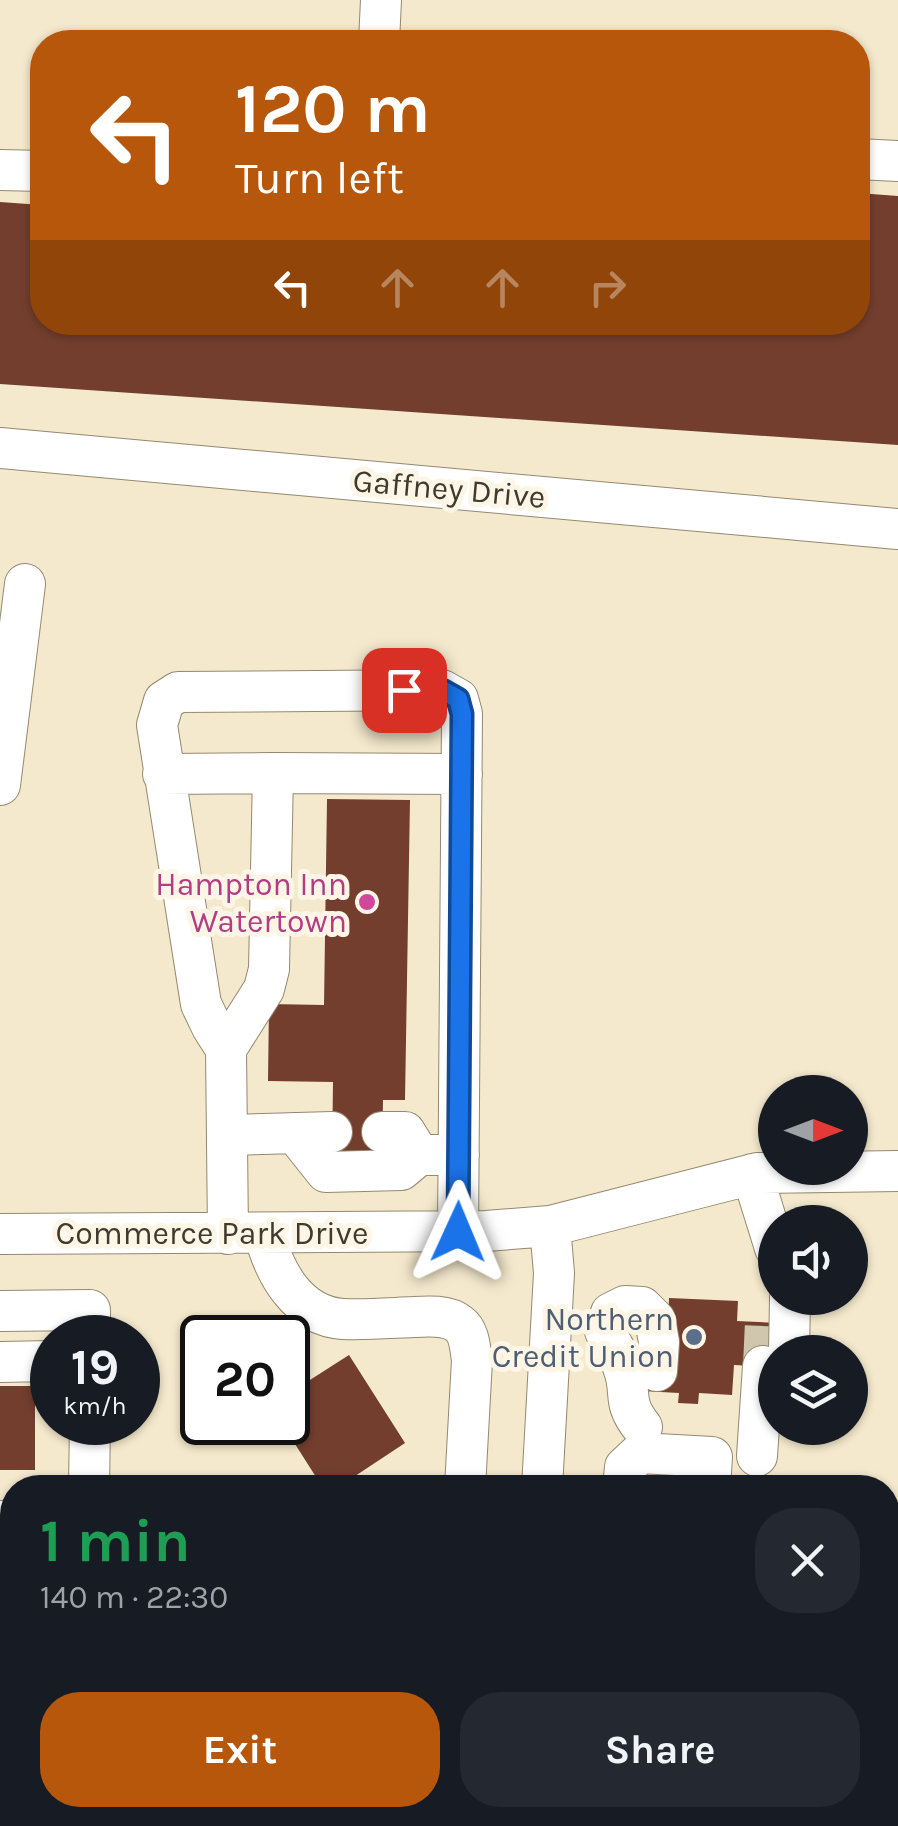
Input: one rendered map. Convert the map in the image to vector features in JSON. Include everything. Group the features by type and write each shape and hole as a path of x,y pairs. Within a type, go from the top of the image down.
{"street":[{"path":"380,30 382,0"},
{"path":"870,160 898,161"},
{"path":"0,170 30,171"},
{"name":"Gaffney Drive","path":"0,448 898,529"},
{"path":"0,785 25,584"},
{"path":"458,1232 439,1155 462,774 462,714 458,699 442,690 178,692 164,701 157,725 163,774 202,1004 226,1049 228,1135 246,1234 271,1261 288,1290 314,1309 339,1319 436,1316 460,1324 469,1340 472,1360 466,1475"},
{"path":"226,1049 264,989 269,969 273,773"},
{"path":"163,774 462,774"},
{"path":"228,1135 314,1132 326,1172 401,1170 439,1155"},
{"path":"382,1132 405,1132 439,1155"},
{"name":"Commerce Park Drive","path":"0,1234 458,1232 550,1226 752,1174 898,1170"},
{"path":"752,1174 762,1205"},
{"path":"543,1475 554,1273 550,1226"},
{"path":"0,1310 90,1310 90,1315"},
{"path":"756,1472 780,1328"},
{"path":"0,1362 30,1361"},
{"path":"644,1426 712,1457 711,1475"},
{"path":"89,1475 90,1445"},
{"path":"756,1472 782,1445"}],"building":[{"path":"870,194 898,196 898,445 0,384 0,202 30,204 30,335 870,335"},
{"name":"Hampton Inn Watertown","path":"327,799 410,800 405,1100 383,1100 382,1159 332,1158 333,1082 268,1081 269,1004 324,1005"},
{"path":"669,1298 738,1301 737,1321 778,1323 777,1335 758,1335 758,1366 734,1365 732,1395 699,1393 698,1404 678,1403 679,1393 643,1391 666,1372"},
{"path":"349,1355 405,1443 357,1475 315,1475 296,1445 310,1445 310,1380"},
{"path":"0,1386 30,1386 30,1445 35,1445 35,1470 0,1470"}],"tunnel":[{"path":"764,1335 765,1322"}],"place":[{"name":"Hampton Inn Watertown","path":"367,902"},
{"name":"Northern Credit Union","path":"694,1337"}],"route":[{"path":"404,690 442,690 458,699 462,714 458,1232"}]}
